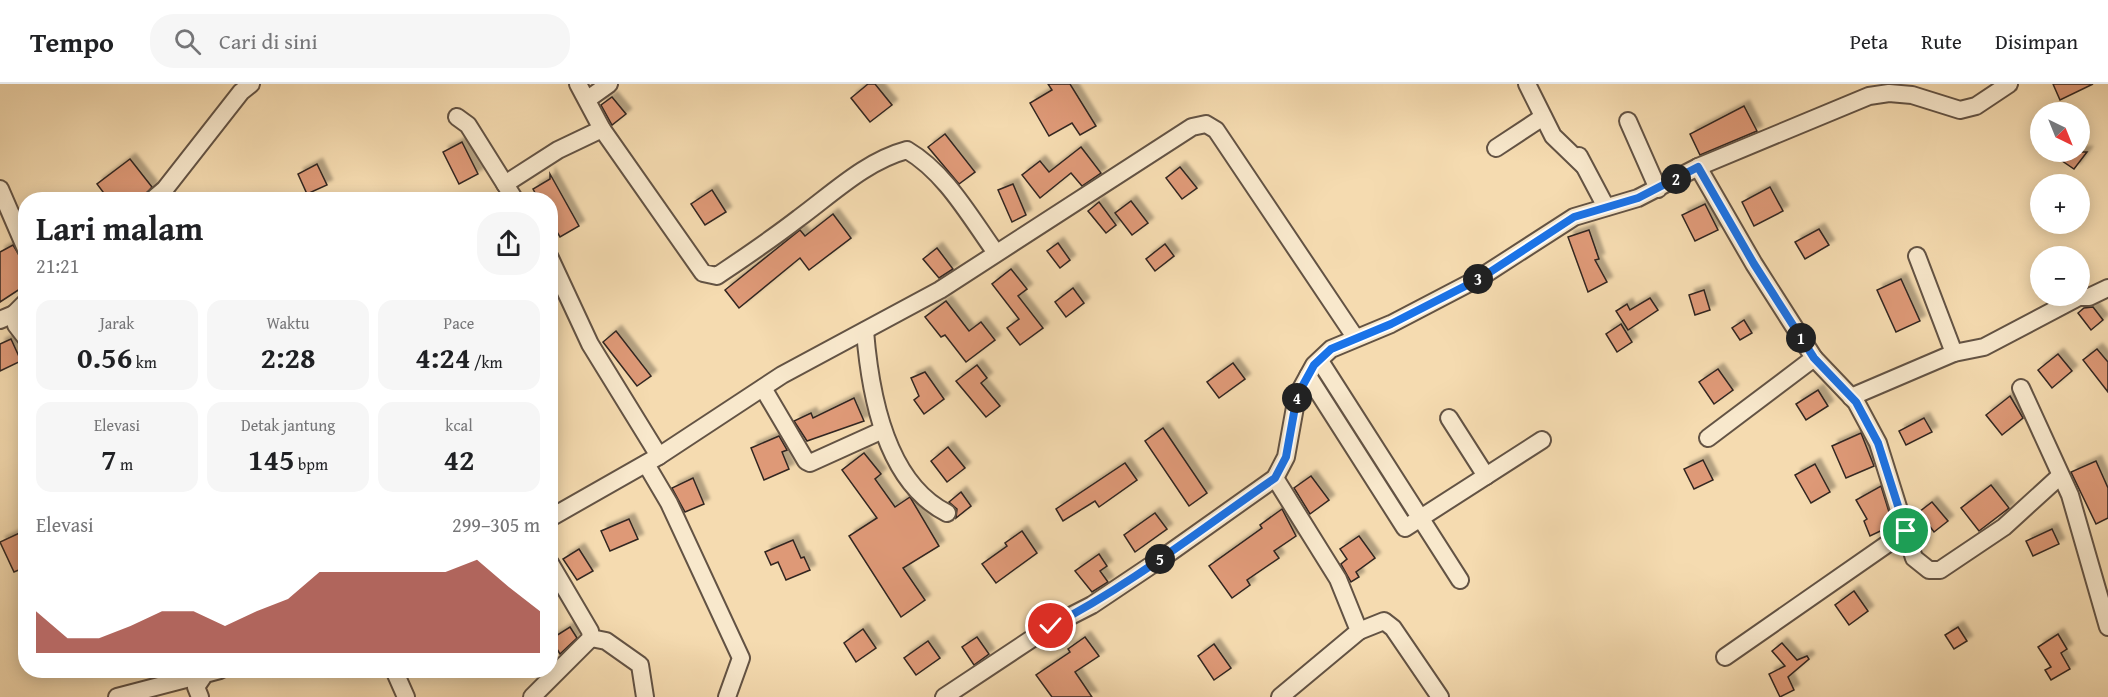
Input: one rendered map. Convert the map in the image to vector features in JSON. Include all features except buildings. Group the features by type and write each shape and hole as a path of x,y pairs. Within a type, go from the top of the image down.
{"street":[{"path":"167,192 241,92 251,84"},
{"path":"579,84 602,129 703,273 717,276 859,173 889,155 907,150 924,160 946,184 996,253"},
{"path":"588,99 609,84"},
{"path":"1527,84 1553,136 1583,165"},
{"path":"944,697 1051,626 1092,605 1275,478 1286,457 1297,396 1308,376 1331,349 1354,337 1391,324 1481,278 1574,217 1658,189 1698,167 1869,96 1889,93 1912,96 1960,111 1976,106 2009,84"},
{"path":"457,117 468,125 510,192"},
{"path":"1496,148 1543,117"},
{"path":"1628,121 1658,189"},
{"path":"558,513 652,460 763,388 940,290 1192,127 1206,124 1216,130 1354,337"},
{"path":"505,184 558,150 602,129"},
{"path":"1575,148 1606,207"},
{"path":"1698,167 1754,264 1814,358 1851,397 1878,443 1914,558 1929,570 1941,570 2004,527 2060,476"},
{"path":"0,189 18,231"},
{"path":"1917,256 1954,352"},
{"path":"558,275 590,344 652,460 669,503 741,658 729,687 728,697"},
{"path":"1851,397 1954,352 1984,347 2079,297 2089,297 2108,288"},
{"path":"13,312 18,328"},
{"path":"865,331 873,394 883,430 903,470 918,493 931,505 947,513"},
{"path":"1708,438 1814,358"},
{"path":"1320,361 1460,580"},
{"path":"1308,376 1405,528 1542,440"},
{"path":"763,388 806,461 810,463 883,430"},
{"path":"2021,388 2070,495 2108,627"},
{"path":"1449,418 1486,476"},
{"path":"1275,478 1338,579 1359,631"},
{"path":"1725,657 1906,531"},
{"path":"558,577 590,631 591,638"},
{"path":"1280,697 1359,631 1384,621 1393,628 1440,697"},
{"path":"558,671 591,638"},
{"path":"591,638 606,641 640,665 645,697"},
{"path":"117,697 190,678"},
{"path":"200,697 196,687 206,678"},
{"path":"398,678 406,697"},
{"path":"532,697 551,678"}],"route":[{"path":"1051,626 1092,605 1130,580 1275,478 1286,457 1297,396 1314,365 1331,349 1354,337 1391,324 1481,278 1574,217 1638,198 1698,167 1754,264 1814,358 1856,402 1878,443 1906,531"}]}
